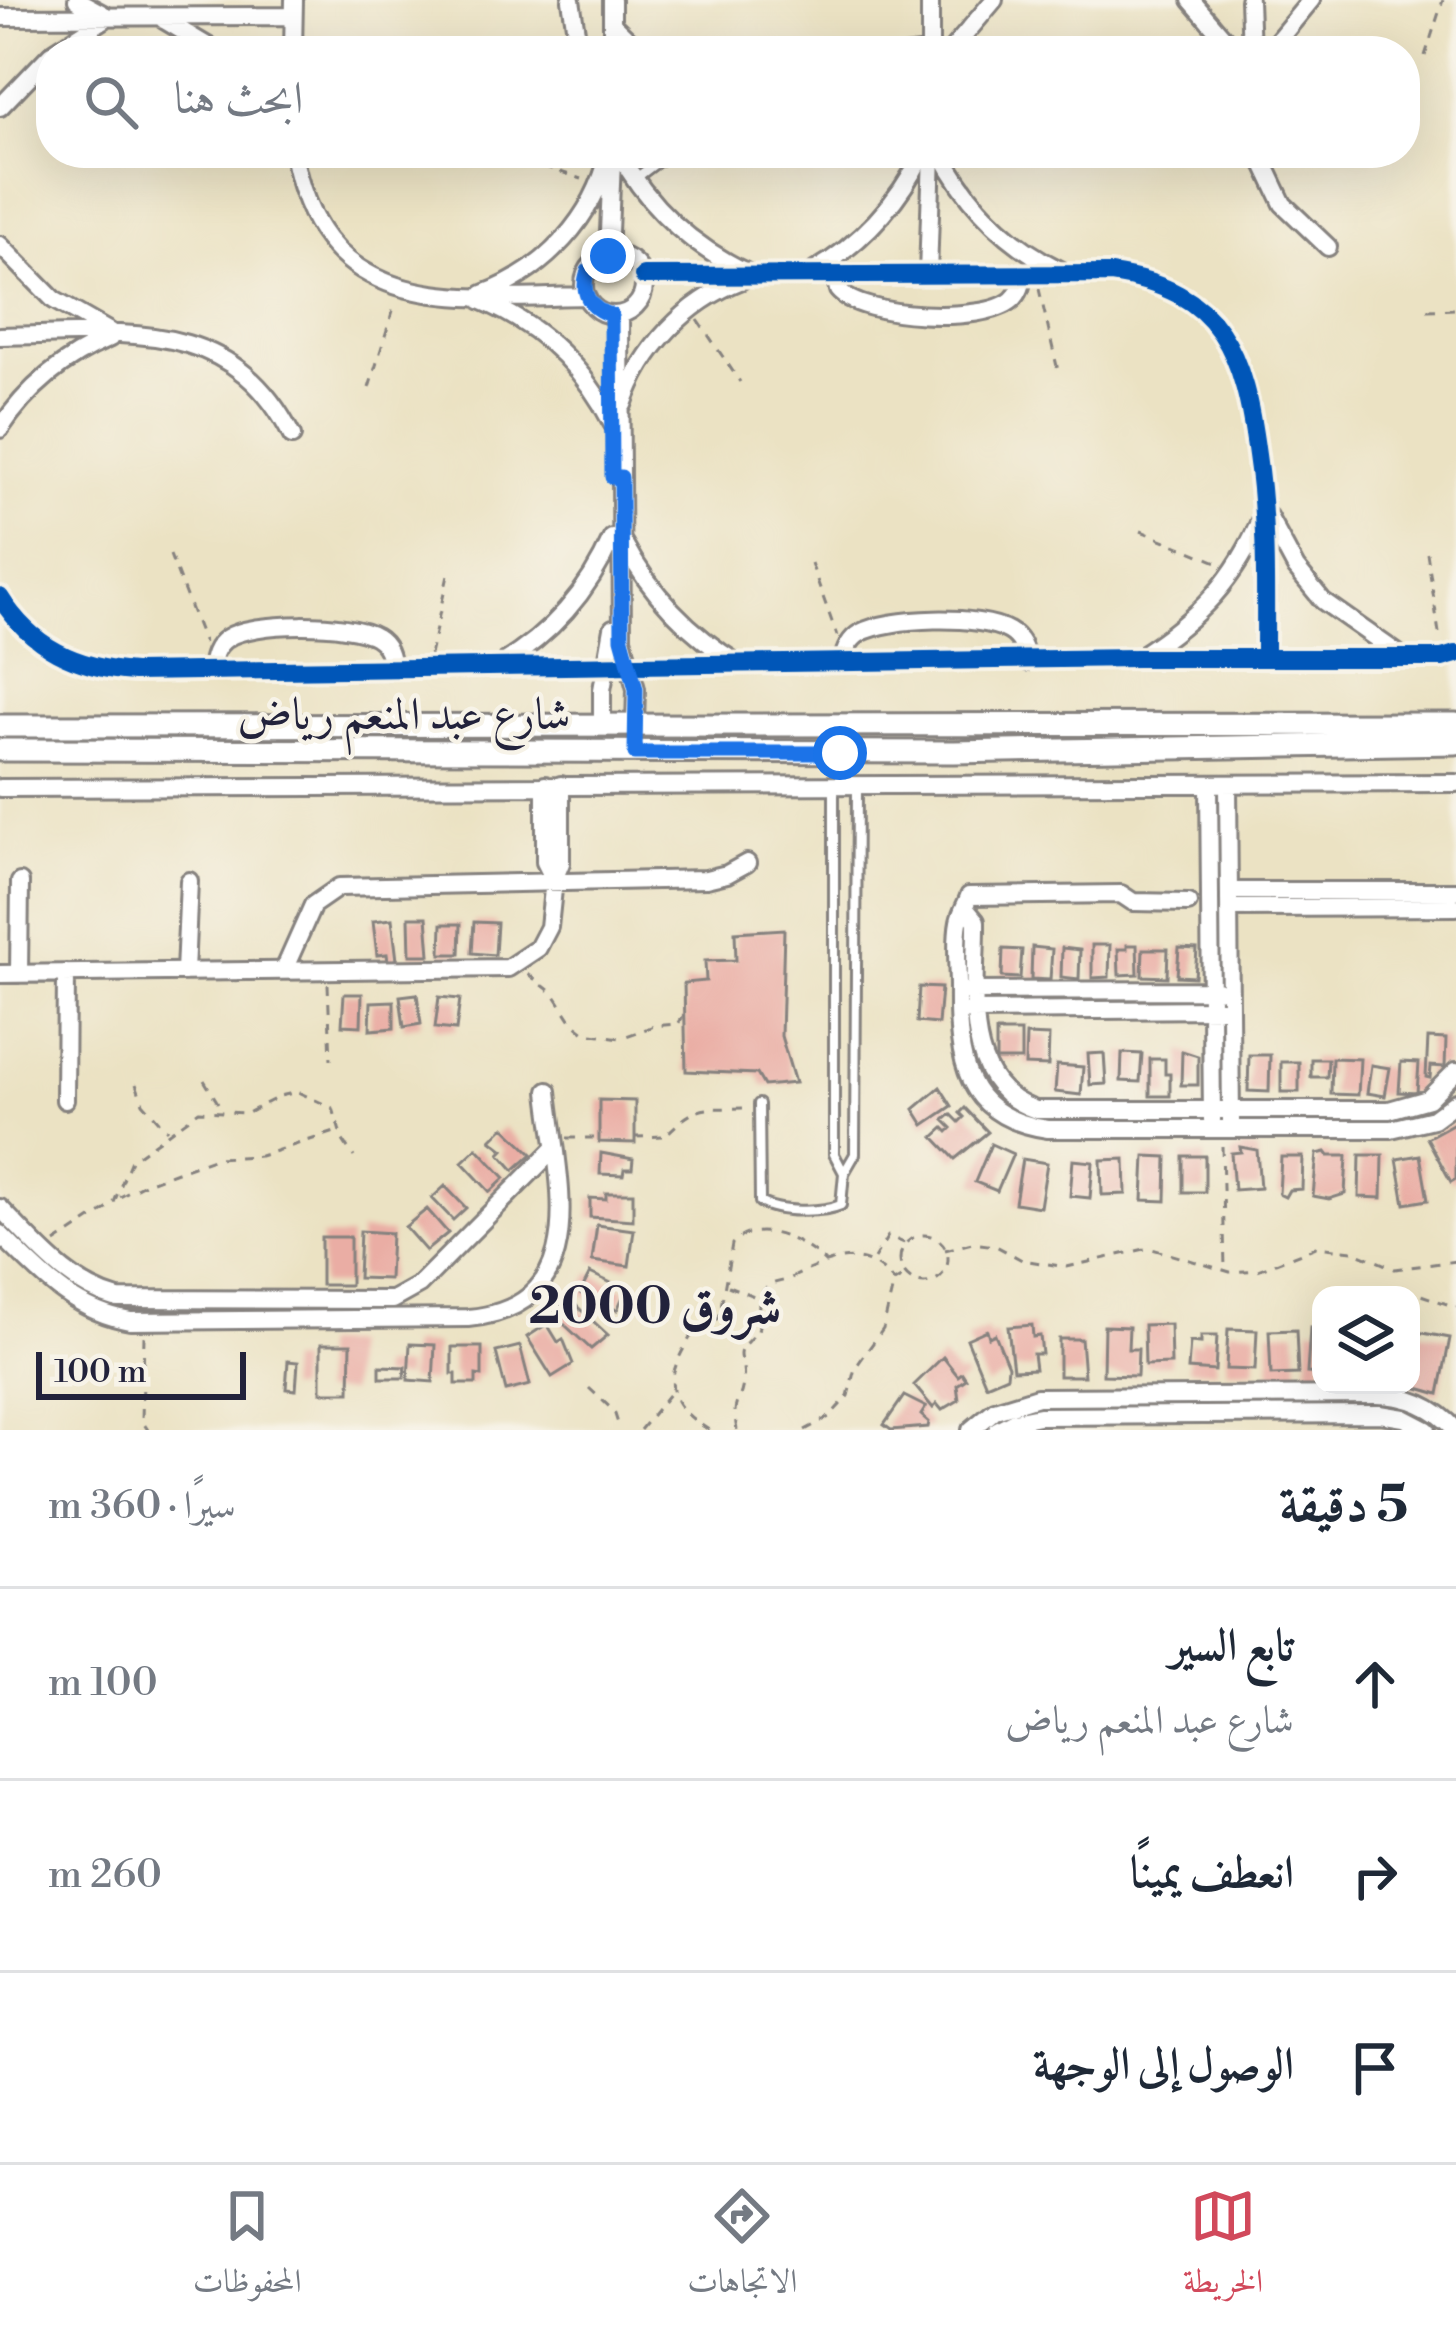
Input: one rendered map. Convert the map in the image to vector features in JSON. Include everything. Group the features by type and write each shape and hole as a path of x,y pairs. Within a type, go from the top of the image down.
{"street":[{"path":"76,0 109,17"},
{"path":"158,16 188,0"},
{"path":"571,0 577,36"},
{"path":"930,0 930,36"},
{"path":"963,36 994,0"},
{"path":"1191,0 1222,36"},
{"path":"1250,0 1251,36"},
{"path":"1281,36 1311,0"},
{"path":"0,17 158,16 294,8"},
{"path":"158,16 191,36"},
{"path":"79,36 109,17"},
{"path":"0,107 36,70"},
{"path":"297,168 306,202 327,236 354,264 400,289 448,299 586,296"},
{"path":"473,298 539,263 606,190 610,168"},
{"path":"625,168 662,214 696,243 754,275"},
{"path":"807,275 848,249 923,168"},
{"path":"931,168 932,275"},
{"path":"941,168 994,226 1024,250 1069,274"},
{"path":"1266,168 1283,204 1328,247"},
{"path":"606,190 617,205 614,256"},
{"path":"0,245 55,301 116,335"},
{"path":"614,256 634,262 643,276 640,301 615,315 594,307 586,296 588,271 614,256"},
{"path":"835,275 838,290 856,304 930,314 1004,305 1029,274"},
{"path":"643,276 1111,274 1160,285 1202,311 1219,330 1246,386 1265,510 1265,658"},
{"path":"616,419 640,367 671,326 691,309 754,275"},
{"path":"473,298 517,318 556,346 616,419"},
{"path":"615,315 617,538 622,638 637,701 635,753"},
{"path":"0,429 54,370 116,335"},
{"path":"0,336 170,337 221,356 264,390 292,436"},
{"path":"1137,658 1195,618 1236,570 1265,510"},
{"path":"1265,510 1296,568 1323,602 1403,656"},
{"path":"617,538 662,602 698,638 741,665"},
{"path":"604,753 602,690 613,638 617,538"},
{"path":"495,668 538,640 574,604 617,538"},
{"path":"0,597 30,635 78,663 134,672 211,667 427,669 843,660 1449,656"},
{"path":"843,660 851,641 863,631 945,620 1008,631 1022,644 1027,662"},
{"path":"211,667 218,647 231,635 312,626 375,636 388,650 392,669"},
{"name":"شارع عبد المنعم رياض","path":"0,726 1456,724"},
{"name":"شارع عبد المنعم رياض","path":"0,749 954,752 1456,743"},
{"path":"0,788 1456,783"},
{"path":"20,882 9,974 496,971 519,964 538,948 550,927 554,880 561,863 553,785"},
{"path":"1219,785 1229,900 1220,1000"},
{"path":"1219,785 1221,1122"},
{"path":"284,970 313,905 339,886 706,880 747,862"},
{"path":"185,972 188,881"},
{"path":"1229,900 1456,891"},
{"path":"1188,903 1133,902 1121,894 968,898 966,908 976,921 968,991 958,1011 959,1050 969,1080 989,1105 1017,1122 1048,1129 1221,1122 1402,1108 1428,1099 1456,1071"},
{"path":"1229,900 1456,908"},
{"path":"65,1100 66,973"},
{"path":"968,991 1220,1000"},
{"path":"968,991 977,1011 979,1049 987,1073 1003,1093 1024,1106 1049,1112 1406,1128 1433,1119 1456,1102"},
{"path":"958,1011 1220,1000"},
{"path":"0,1208 83,1286 130,1301 483,1316 513,1307 538,1289 554,1264 561,1237 548,1091"},
{"path":"0,1234 75,1303 101,1314 144,1322 355,1310 411,1292 554,1143"},
{"path":"1223,1413 1389,1395 1426,1406 1456,1430"},
{"path":"971,1430 995,1410 1022,1399 1202,1413"},
{"path":"997,1430 1039,1415 1223,1413 1392,1415 1427,1430"}],"lane":[{"path":"612,9 634,36"},
{"path":"634,179 649,168"},
{"path":"758,1106 758,1197 763,1205 838,1207 844,1198 844,1173 834,1154 834,785"},
{"path":"844,1173 855,1154 857,785"}],"path":[{"path":"1425,56 1443,0"},
{"path":"545,168 606,190"},
{"path":"1029,274 1059,375"},
{"path":"369,388 400,289"},
{"path":"691,309 740,382"},
{"path":"1427,310 1456,310"},
{"path":"1141,531 1236,570"},
{"path":"1426,553 1449,656"},
{"path":"170,555 211,667"},
{"path":"811,563 843,660"},
{"path":"427,669 449,572"},
{"path":"519,964 554,994 572,1022 586,1033 620,1038 654,1026 678,1024 684,1015"},
{"path":"328,970 331,1060"},
{"path":"204,1080 221,1109"},
{"path":"136,1084 143,1103 168,1131"},
{"path":"119,1198 131,1160 199,1111 248,1112 298,1092 333,1108 354,1157"},
{"path":"634,1137 665,1136 698,1109 758,1106"},
{"path":"1221,1122 1225,1270"},
{"path":"43,1251 144,1184 215,1157 260,1156 340,1130"},
{"path":"554,1143 599,1138"},
{"path":"640,1430 671,1391 677,1358 698,1325 719,1318 732,1244 748,1233 794,1239 811,1246 825,1262"},
{"path":"872,1262 888,1237 906,1244"},
{"path":"917,1237 931,1237 945,1250 947,1263 937,1280 917,1282 906,1275 900,1256 906,1244 917,1237"},
{"path":"945,1250 972,1243 996,1246 1022,1260 1067,1267 1148,1248 1225,1270 1258,1270 1316,1247 1353,1251 1395,1269 1455,1262 1456,1272"},
{"path":"737,1430 734,1404 743,1377 739,1354 758,1331 760,1298 769,1286 825,1262 857,1258 882,1267 894,1282"},
{"path":"805,1430 829,1417 848,1396 855,1368 883,1329 894,1282 906,1275"},
{"path":"726,1286 760,1298"},
{"path":"1420,1295 1456,1307"},
{"path":"144,1322 142,1421 148,1430"},
{"path":"589,1388 614,1411 620,1430"},
{"path":"671,1391 678,1407 709,1430"}],"building":[{"path":"409,917 427,917 430,955 410,955"},
{"path":"392,919 397,960 388,961 387,954 377,955 373,921"},
{"path":"474,922 497,923 495,955 472,953"},
{"path":"442,924 461,924 460,954 441,954"},
{"path":"784,929 781,1036 795,1083 764,1086 757,1074 686,1071 684,983 706,981 705,961 736,960 735,932"},
{"path":"1092,945 1110,945 1109,977 1092,978"},
{"path":"1127,945 1137,945 1138,974 1119,975 1118,949 1127,949"},
{"path":"1032,947 1052,949 1050,980 1031,979"},
{"path":"1062,948 1080,950 1079,979 1061,977"},
{"path":"1179,948 1197,949 1195,977 1177,976"},
{"path":"1003,949 1022,950 1020,978 1002,977"},
{"path":"1143,949 1168,949 1167,977 1142,976"},
{"path":"919,987 941,988 938,1024 917,1022"},
{"path":"344,994 362,994 361,1026 342,1025"},
{"path":"417,994 421,1024 404,1027 400,996"},
{"path":"439,997 460,999 456,1030 435,1028"},
{"path":"394,1001 394,1028 370,1030 371,1002"},
{"path":"996,1032 1021,1032 1021,1060 996,1060"},
{"path":"1026,1035 1049,1036 1048,1066 1025,1065"},
{"path":"1428,1038 1446,1039 1445,1067 1431,1066 1430,1078 1426,1077"},
{"path":"1182,1051 1198,1056 1198,1085 1181,1085"},
{"path":"1104,1053 1106,1084 1090,1085 1088,1054"},
{"path":"1122,1053 1142,1054 1140,1082 1121,1081"},
{"path":"1249,1055 1270,1055 1269,1092 1248,1091"},
{"path":"1332,1058 1360,1059 1358,1095 1331,1094"},
{"path":"1150,1059 1165,1059 1170,1096 1150,1096"},
{"path":"1311,1059 1328,1059 1327,1077 1311,1077"},
{"path":"1281,1062 1299,1062 1299,1092 1281,1092"},
{"path":"1401,1062 1419,1063 1417,1093 1399,1092"},
{"path":"1057,1065 1083,1067 1081,1095 1055,1092"},
{"path":"1371,1065 1390,1068 1385,1096 1367,1093"},
{"path":"940,1087 952,1106 924,1125 914,1109"},
{"path":"599,1100 635,1101 635,1143 599,1142"},
{"path":"965,1108 988,1132 955,1159 934,1137 952,1128 944,1120 951,1114 959,1122"},
{"path":"1456,1122 1456,1179 1451,1182 1427,1138"},
{"path":"504,1127 532,1154 514,1170 500,1154 504,1150 491,1140"},
{"path":"991,1144 1013,1154 997,1191 975,1182"},
{"path":"1240,1147 1257,1150 1260,1188 1234,1190 1231,1153 1241,1152"},
{"path":"477,1148 505,1178 490,1192 462,1162"},
{"path":"601,1153 633,1159 632,1169 624,1169 623,1175 600,1174"},
{"path":"1317,1154 1347,1156 1345,1194 1329,1199 1313,1196"},
{"path":"1360,1155 1383,1155 1382,1198 1359,1197"},
{"path":"1420,1155 1428,1200 1405,1204 1397,1159"},
{"path":"1145,1156 1167,1157 1166,1201 1143,1200"},
{"path":"1183,1156 1205,1156 1205,1192 1183,1192"},
{"path":"1281,1157 1303,1157 1302,1189 1289,1190 1285,1197 1279,1194"},
{"path":"1022,1159 1047,1163 1040,1207 1015,1203"},
{"path":"1125,1159 1126,1194 1102,1195 1101,1160"},
{"path":"1073,1160 1093,1162 1090,1198 1070,1196"},
{"path":"445,1186 466,1208 453,1220 432,1198"},
{"path":"606,1193 633,1193 633,1220 590,1217 590,1198 606,1199"},
{"path":"427,1209 448,1233 426,1251 405,1227"},
{"path":"597,1225 634,1230 629,1266 592,1261"},
{"path":"360,1231 391,1233 389,1279 358,1278"},
{"path":"321,1237 350,1237 350,1285 321,1285"},
{"path":"590,1273 626,1290 617,1310 580,1293"},
{"path":"568,1298 608,1335 591,1349 553,1314"},
{"path":"547,1324 558,1342 563,1339 573,1364 552,1377 527,1337"},
{"path":"1170,1324 1171,1364 1145,1365 1144,1325"},
{"path":"1032,1325 1033,1337 1040,1336 1042,1354 1033,1354 1035,1369 1013,1370 1008,1327"},
{"path":"1104,1326 1129,1327 1128,1349 1138,1349 1137,1376 1103,1375"},
{"path":"1310,1327 1312,1373 1307,1373"},
{"path":"1228,1329 1257,1330 1255,1370 1226,1369"},
{"path":"987,1330 989,1337 995,1334 1008,1366 1007,1376 986,1385 967,1339"},
{"path":"1296,1330 1298,1374 1271,1375 1269,1331"},
{"path":"1420,1332 1450,1338 1439,1394 1420,1389"},
{"path":"1201,1336 1217,1336 1215,1371 1188,1369 1190,1342 1201,1343"},
{"path":"1059,1339 1081,1339 1084,1376 1059,1376"},
{"path":"321,1344 351,1344 350,1392 321,1392"},
{"path":"410,1344 435,1345 433,1382 408,1380"},
{"path":"520,1346 530,1385 506,1391 496,1352"},
{"path":"452,1347 482,1347 482,1376 476,1375 476,1384 456,1384"},
{"path":"943,1357 966,1379 957,1385 959,1400 942,1410 937,1404 933,1408 914,1385"},
{"path":"288,1361 298,1362 296,1390 286,1389"},
{"path":"380,1366 405,1367 404,1378 380,1378"},
{"path":"904,1396 926,1407 921,1415 928,1427 891,1430 884,1425"}],"cycle path":[{"path":"643,276 1111,274 1179,295 1221,333 1235,358 1252,419 1265,556 1265,658"},
{"path":"0,597 26,629 57,652 93,666 134,672 1442,658 1456,654"}],"district":[{"name":"شروق 2000","path":"655,1305"}],"route":[{"path":"608,256 593,264 584,288 594,307 611,315 612,477 621,477 622,638 636,689 635,753 840,753"}]}
